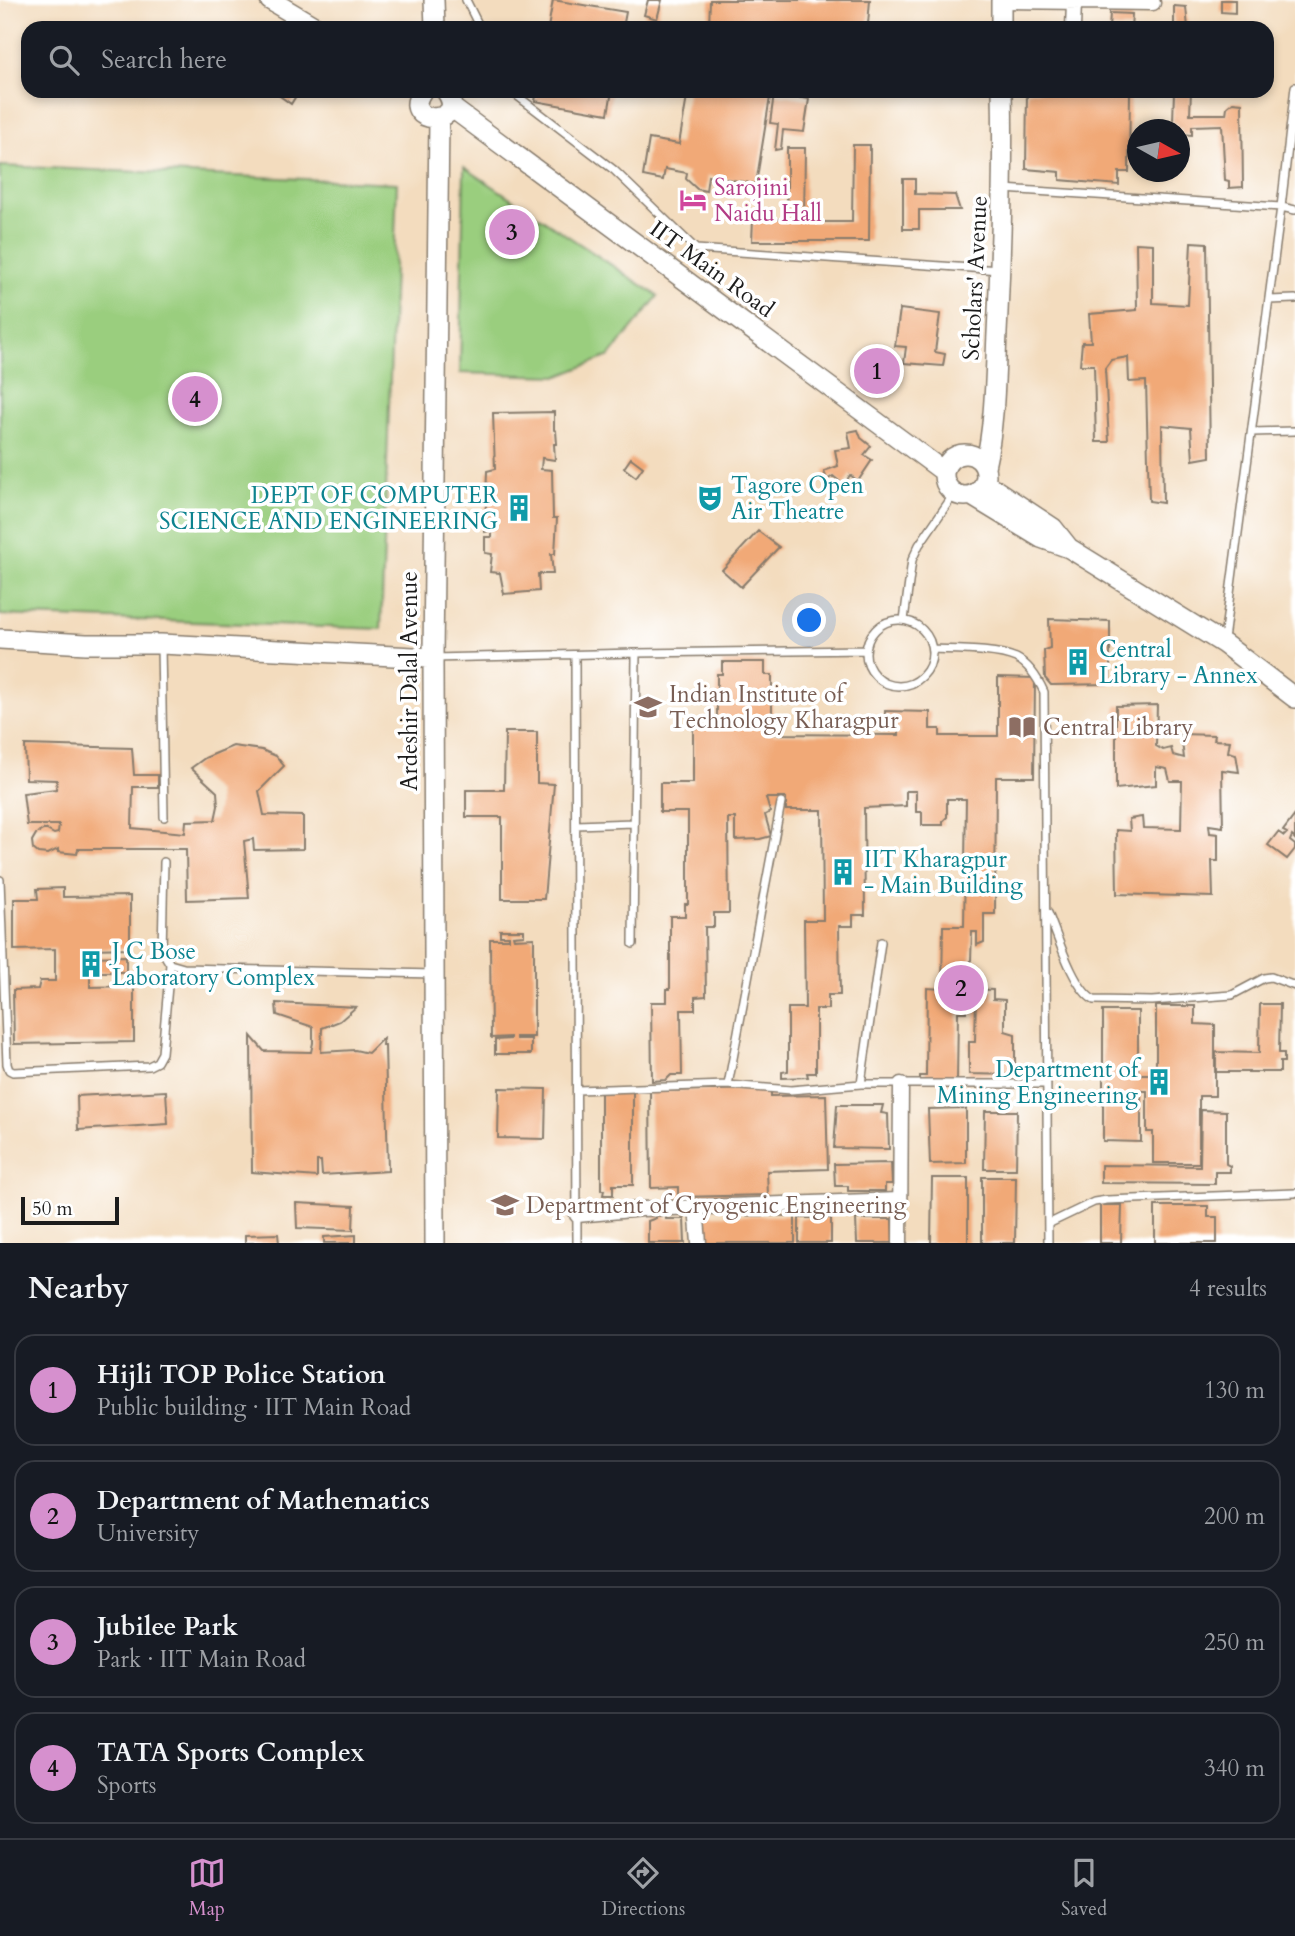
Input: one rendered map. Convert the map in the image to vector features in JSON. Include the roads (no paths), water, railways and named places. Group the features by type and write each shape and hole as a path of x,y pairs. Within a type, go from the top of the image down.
{"street":[{"path":"270,0 305,21"},
{"path":"434,0 435,21"},
{"path":"1001,21 1001,1 1153,3"},
{"path":"1073,21 1074,3"},
{"name":"IIT Main Road","path":"419,98 420,111 428,118 445,105 943,471"},
{"name":"Scholars' Avenue","path":"974,485 992,439 1004,189 1002,98"},
{"name":"Ardeshir Dalal Avenue","path":"435,1243 432,658 445,105"},
{"path":"974,485 976,457 963,454 950,459 943,471 945,484 974,485 1052,528 1069,548 1223,644 1295,698"},
{"path":"0,639 432,658"},
{"path":"900,1243 901,1084"},
{"path":"577,1215 696,1207 899,1200"},
{"path":"696,1207 699,1243"}],"lane":[{"path":"467,0 477,21"},
{"path":"1223,644 1295,87"},
{"path":"521,98 614,170 696,249 1000,270"},
{"path":"1004,189 1281,206 1295,210"},
{"path":"1269,300 1295,299"},
{"path":"1252,432 1295,431"},
{"path":"904,621 912,559 919,545 974,485"},
{"path":"894,620 904,621 923,630 932,649 928,670 921,679 901,687 889,685 871,672 866,650 875,630 894,620"},
{"path":"161,644 164,817"},
{"path":"932,649 981,651 1016,658 1035,674 1044,692 1048,1243"},
{"path":"432,658 866,650"},
{"path":"633,944 636,653"},
{"path":"575,655 577,1243"},
{"path":"728,1085 781,803"},
{"path":"576,825 633,823"},
{"path":"0,880 9,1070 13,1073 149,1066 158,1062 162,1053 170,964 162,951 164,862"},
{"path":"1045,907 1072,971 1086,996 1094,1000 1152,1001 1231,995 1271,977 1295,986"},
{"path":"861,1084 881,942"},
{"path":"170,964 184,968 433,974"},
{"path":"577,1090 728,1085 791,1090 861,1084 1046,1084"},
{"path":"1048,1224 1094,1202 1107,1200 1295,1193"}],"place":[{"name":"Sarojini Naidu Hall","path":"693,200"},
{"name":"Jubilee Park","path":"512,232"},
{"name":"Hijli TOP Police Station","path":"877,371"},
{"name":"TATA Sports Complex","path":"195,399"},
{"name":"Tagore Open Air Theatre","path":"710,498"},
{"name":"DEPT OF COMPUTER SCIENCE AND ENGINEERING","path":"519,508"},
{"name":"Central Library - Annex","path":"1078,662"},
{"name":"Indian Institute of Technology Kharagpur","path":"648,707"},
{"name":"Central Library","path":"1022,727"},
{"name":"IIT Kharagpur - Main Building","path":"843,872"},
{"name":"J C Bose Laboratory Complex","path":"91,964"},
{"name":"Department of Mathematics","path":"961,988"},
{"name":"Department of Mining Engineering","path":"1159,1082"},
{"name":"Department of Cryogenic Engineering","path":"505,1205"}]}
